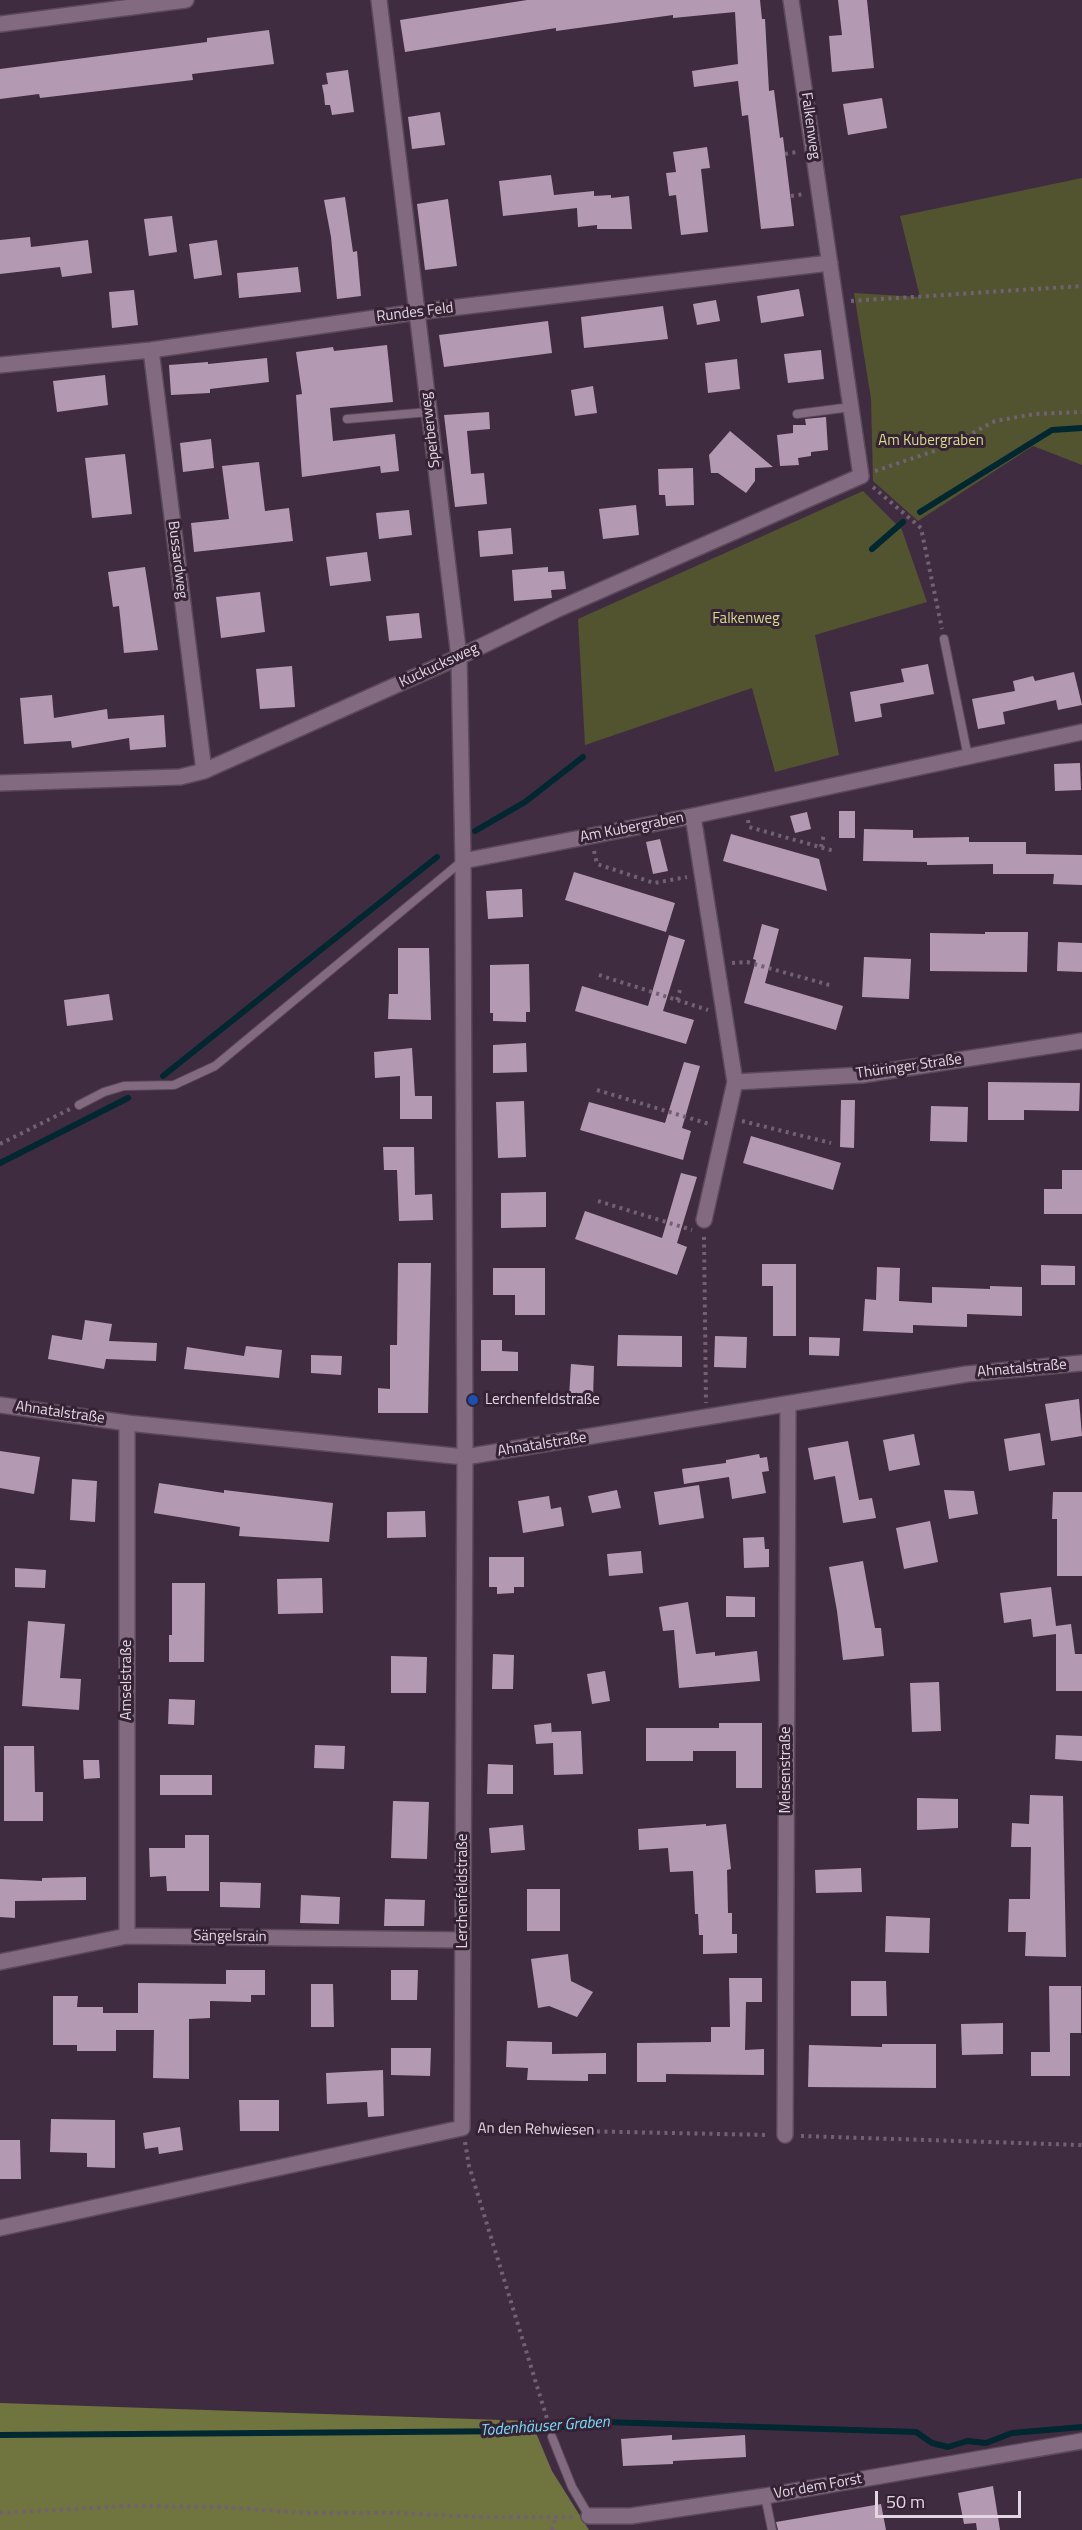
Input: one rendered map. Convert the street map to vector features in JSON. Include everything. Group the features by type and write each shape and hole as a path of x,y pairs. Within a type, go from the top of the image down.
{"street":[{"path":"0,24 186,0"},
{"name":"Sperberweg","path":"379,0 459,657 463,861"},
{"name":"Falkenweg","path":"791,0 861,476"},
{"name":"Rundes Feld","path":"0,365 151,350 417,312 830,263"},
{"name":"Bussardweg","path":"151,350 204,771"},
{"name":"Kuckucksweg","path":"0,783 180,777 204,771 459,657 556,610 861,476"},
{"name":"Am Kubergraben","path":"463,861 693,816 1082,732"},
{"path":"693,816 735,1082 704,1227"},
{"name":"Lerchenfeldstraße","path":"462,2128 465,1457 463,861"},
{"name":"Thüringer Straße","path":"735,1082 862,1075 1082,1041"},
{"name":"Ahnatalstraße","path":"0,1405 127,1423 465,1457 968,1374 1082,1363"},
{"name":"Meisenstraße","path":"785,2135 788,1404"},
{"name":"Amselstraße","path":"127,1423 127,1936"},
{"name":"Sängelsrain","path":"0,1962 127,1936 463,1940"},
{"name":"An den Rehwiesen","path":"0,2228 462,2128"},
{"name":"Vor dem Forst","path":"589,2516 631,2516 765,2496 1082,2441"},
{"path":"589,2516 598,2530"}],"lane":[{"path":"797,414 851,407"},
{"path":"347,419 429,412"},
{"path":"944,639 968,757"},
{"path":"79,1105 104,1092 124,1086 174,1085 215,1066 463,861"},
{"path":"552,2438 572,2487 589,2516"},
{"path":"765,2496 772,2530"}],"path":[{"path":"835,302 1082,286"},
{"path":"861,476 949,446 995,421 1035,414 1082,412"},
{"path":"861,476 921,528 944,639"},
{"path":"745,804 749,827 834,851"},
{"path":"821,847 824,834"},
{"path":"590,836 597,864 654,882 702,874"},
{"path":"716,964 747,962 833,986"},
{"path":"599,975 708,1010 723,1009"},
{"path":"676,1000 680,990"},
{"path":"597,1090 726,1123 829,1143 828,1136"},
{"path":"0,1144 79,1105"},
{"path":"598,1201 704,1227 706,1419"},
{"path":"462,2128 469,2166 548,2416"},
{"name":"An den Rehwiesen","path":"462,2128 785,2135 1082,2145"},
{"path":"0,2513 126,2506 221,2507 306,2513 400,2513 555,2518 589,2516"},
{"path":"552,2530 555,2518"}],"green space":[{"path":"1082,178 1082,465 1033,446 918,521 873,481 871,399 854,293 920,297 900,216"},
{"name":"Falkenweg","path":"863,491 902,530 927,602 815,635 839,755 775,772 752,688 585,745 578,619"},
{"path":"0,2403 531,2421 552,2471 589,2530 0,2530"}],"building":[{"path":"527,0 760,0 762,19 765,19 769,91 774,90 780,138 783,137 794,226 761,229 748,115 742,116 738,81 694,87 692,71 738,64 735,12 673,18 673,15 556,31 556,28 405,52 400,20"},
{"path":"838,0 867,0 874,68 832,72 829,36 842,35"},
{"path":"269,30 274,64 192,74 193,80 40,98 39,94 0,99 0,69 207,42 207,38"},
{"path":"348,70 354,112 332,115 330,105 325,105 322,85 328,84 326,73"},
{"path":"882,98 887,128 848,135 843,104"},
{"path":"440,112 445,145 412,149 408,117"},
{"path":"707,147 710,168 701,169 708,232 681,235 676,195 669,196 666,173 676,172 673,152"},
{"path":"551,175 554,195 594,191 594,196 611,195 611,198 629,196 632,229 597,229 597,225 578,227 577,208 503,216 499,181"},
{"path":"345,197 353,252 357,251 361,296 337,299 331,237 324,200"},
{"path":"448,199 457,266 425,270 417,204"},
{"path":"172,216 177,252 149,256 144,219"},
{"path":"30,237 31,247 88,240 92,273 62,277 60,267 0,274 0,240"},
{"path":"217,240 222,275 194,279 189,244"},
{"path":"298,267 301,292 239,298 237,273"},
{"path":"799,289 804,316 761,323 757,296"},
{"path":"134,290 138,325 112,328 109,292"},
{"path":"716,300 720,321 697,325 693,304"},
{"path":"663,306 668,339 584,348 581,317"},
{"path":"548,321 552,353 444,367 439,335"},
{"path":"387,345 393,402 330,408 333,441 395,434 399,471 381,473 380,466 302,477 296,395 302,394 296,352 333,347 334,351"},
{"path":"821,350 824,379 788,383 784,354"},
{"path":"267,358 269,382 210,389 210,393 171,395 169,365"},
{"path":"737,359 740,389 708,393 705,363"},
{"path":"105,375 108,405 57,412 53,381"},
{"path":"593,386 597,413 575,416 571,390"},
{"path":"489,412 490,429 467,431 471,474 484,473 487,504 455,507 444,415"},
{"path":"826,417 828,450 811,452 811,456 798,458 799,465 780,466 777,435 793,433 793,425 806,425 805,419"},
{"path":"730,431 773,467 755,468 755,481 746,493 718,473 711,473 709,455"},
{"path":"211,439 214,468 183,472 180,443"},
{"path":"125,454 132,514 92,518 85,458"},
{"path":"259,462 265,511 289,508 293,541 194,552 191,523 229,519 222,466"},
{"path":"693,468 694,505 666,506 665,495 659,495 658,469"},
{"path":"636,505 639,535 603,539 599,509"},
{"path":"409,510 412,535 379,539 376,513"},
{"path":"511,528 513,554 480,557 478,531"},
{"path":"367,552 371,581 330,586 326,557"},
{"path":"145,567 158,650 124,653 119,606 113,607 108,572"},
{"path":"548,567 548,572 564,571 566,589 551,590 552,598 514,601 512,570"},
{"path":"260,592 265,632 221,638 216,597"},
{"path":"419,613 422,638 389,641 386,616"},
{"path":"928,664 934,694 880,704 882,717 855,722 850,692 904,682 901,669"},
{"path":"292,666 295,707 260,709 256,669"},
{"path":"1074,672 1082,705 1058,710 1056,700 1003,712 1005,724 978,729 972,699 1015,691 1013,681 1033,676 1035,681"},
{"path":"52,695 54,718 107,709 108,719 164,715 166,747 130,750 129,738 72,748 71,741 24,744 20,698"},
{"path":"1080,763 1081,790 1055,791 1054,764"},
{"path":"839,811 855,811 855,838 839,838"},
{"path":"807,812 811,829 795,833 790,816"},
{"path":"864,829 913,830 913,838 969,837 969,842 1026,842 1026,854 1082,855 1082,885 1053,884 1054,874 993,874 993,864 927,865 927,862 863,861"},
{"path":"731,834 819,859 827,891 723,861"},
{"path":"660,839 668,871 653,874 646,842"},
{"path":"574,872 675,903 666,932 565,900"},
{"path":"522,889 523,917 488,919 486,891"},
{"path":"762,924 779,929 765,983 843,1006 836,1030 744,1003 756,960 753,959"},
{"path":"985,932 1028,932 1027,972 930,971 930,933 985,934"},
{"path":"669,935 685,940 663,1011 694,1020 686,1044 575,1011 582,986 648,1006"},
{"path":"1058,942 1082,943 1082,972 1057,971"},
{"path":"398,948 429,948 431,1020 388,1019 389,994 398,994"},
{"path":"864,957 911,959 909,999 862,997"},
{"path":"529,964 530,1012 526,1012 526,1022 493,1021 493,1013 490,1013 490,965"},
{"path":"109,994 113,1020 67,1026 64,1000"},
{"path":"526,1043 527,1072 493,1073 493,1045"},
{"path":"412,1048 415,1096 432,1096 432,1119 400,1119 400,1076 375,1078 374,1052"},
{"path":"684,1062 700,1066 682,1128 691,1131 683,1160 580,1130 589,1102 665,1123"},
{"path":"988,1082 1080,1083 1079,1111 1024,1110 1024,1120 988,1120"},
{"path":"841,1100 855,1100 854,1148 840,1147"},
{"path":"524,1101 526,1157 498,1158 496,1102"},
{"path":"931,1106 968,1107 967,1142 930,1141"},
{"path":"751,1136 841,1163 833,1190 743,1163"},
{"path":"383,1147 414,1147 415,1195 432,1194 433,1220 399,1221 397,1170 384,1170"},
{"path":"1062,1170 1082,1170 1082,1214 1044,1214 1044,1189 1062,1189"},
{"path":"681,1173 697,1177 677,1243 687,1247 677,1275 575,1239 585,1211 662,1238"},
{"path":"546,1192 546,1227 501,1228 501,1193"},
{"path":"398,1263 431,1263 428,1413 378,1413 378,1388 390,1389 390,1345 397,1345"},
{"path":"762,1264 796,1264 796,1336 773,1336 773,1286 762,1286"},
{"path":"1041,1265 1075,1266 1075,1285 1041,1285"},
{"path":"877,1267 900,1268 899,1301 932,1303 932,1287 990,1289 990,1286 1022,1287 1022,1316 967,1314 967,1327 913,1325 913,1333 863,1331 865,1299 876,1300"},
{"path":"493,1268 545,1268 545,1315 515,1315 515,1295 493,1295"},
{"path":"85,1320 112,1324 109,1341 157,1343 156,1361 106,1359 104,1369 48,1359 52,1335 82,1340"},
{"path":"618,1335 682,1336 682,1367 617,1366"},
{"path":"715,1336 747,1337 746,1368 714,1367"},
{"path":"809,1337 840,1338 839,1356 809,1355"},
{"path":"481,1340 502,1340 502,1351 518,1352 518,1371 481,1371"},
{"path":"246,1346 282,1350 279,1378 184,1369 187,1347 244,1356"},
{"path":"311,1355 342,1356 341,1375 311,1373"},
{"path":"571,1364 594,1366 593,1398 569,1397"},
{"path":"1079,1399 1082,1436 1051,1441 1045,1404"},
{"path":"1040,1433 1045,1465 1009,1471 1004,1439"},
{"path":"914,1434 920,1465 889,1471 883,1440"},
{"path":"848,1441 859,1500 872,1498 876,1518 843,1523 835,1476 814,1480 808,1448"},
{"path":"0,1451 40,1457 34,1494 0,1488"},
{"path":"759,1454 760,1458 767,1457 769,1471 762,1472 766,1493 732,1499 729,1477 684,1484 682,1469 726,1463 726,1460"},
{"path":"72,1479 97,1481 95,1522 70,1520"},
{"path":"159,1483 224,1493 224,1490 333,1503 329,1542 239,1536 240,1527 154,1513"},
{"path":"699,1485 704,1518 659,1525 654,1492"},
{"path":"617,1490 621,1508 592,1513 588,1496"},
{"path":"944,1490 974,1491 978,1514 949,1519"},
{"path":"1053,1492 1082,1492 1082,1576 1057,1576 1057,1519 1052,1519"},
{"path":"549,1496 551,1509 561,1507 564,1526 523,1533 518,1501"},
{"path":"425,1511 426,1537 387,1538 387,1512"},
{"path":"930,1521 938,1562 904,1569 896,1528"},
{"path":"764,1537 765,1549 769,1549 769,1567 744,1568 743,1538"},
{"path":"641,1551 643,1573 609,1576 607,1554"},
{"path":"489,1557 524,1557 524,1587 514,1587 514,1593 497,1594 497,1587 489,1587"},
{"path":"863,1561 875,1628 881,1628 884,1656 843,1660 829,1567"},
{"path":"15,1568 46,1570 45,1588 15,1587"},
{"path":"322,1578 323,1613 278,1614 277,1579"},
{"path":"172,1583 205,1583 204,1662 169,1662 169,1635 172,1635"},
{"path":"1051,1587 1056,1626 1071,1624 1075,1654 1082,1654 1082,1691 1056,1691 1056,1634 1033,1637 1031,1619 1004,1623 1000,1593"},
{"path":"726,1596 755,1597 755,1617 726,1617"},
{"path":"688,1602 696,1654 715,1652 715,1656 757,1651 760,1681 679,1688 674,1630 663,1631 659,1607"},
{"path":"28,1621 65,1624 60,1678 81,1679 79,1710 22,1706"},
{"path":"493,1654 514,1655 513,1689 492,1689"},
{"path":"391,1656 427,1657 426,1693 391,1693"},
{"path":"605,1671 610,1701 592,1704 587,1674"},
{"path":"939,1682 941,1731 912,1732 910,1683"},
{"path":"169,1699 195,1700 194,1725 168,1724"},
{"path":"551,1723 552,1735 552,1732 581,1731 583,1774 554,1775 553,1743 536,1744 534,1725"},
{"path":"719,1723 762,1723 762,1788 736,1788 736,1751 693,1751 693,1761 646,1761 646,1728 719,1728"},
{"path":"1056,1735 1082,1736 1082,1761 1055,1759"},
{"path":"315,1745 345,1746 344,1769 314,1768"},
{"path":"4,1746 34,1746 35,1792 43,1792 43,1821 4,1821"},
{"path":"83,1760 99,1760 100,1778 84,1779"},
{"path":"488,1764 513,1765 513,1794 487,1794"},
{"path":"160,1775 212,1775 212,1795 160,1795"},
{"path":"1030,1795 1063,1796 1066,1957 1025,1956 1026,1932 1008,1932 1009,1899 1030,1899 1031,1847 1011,1847 1012,1823 1029,1824"},
{"path":"917,1798 958,1799 958,1828 917,1830"},
{"path":"393,1801 429,1802 427,1859 391,1858"},
{"path":"706,1824 706,1826 726,1824 731,1869 727,1870 728,1913 732,1913 732,1934 737,1934 737,1953 703,1954 703,1935 699,1935 698,1914 695,1914 693,1871 670,1872 668,1848 639,1850 638,1829"},
{"path":"523,1825 525,1850 491,1853 489,1828"},
{"path":"185,1835 209,1835 209,1891 167,1891 166,1876 150,1877 149,1848 185,1848"},
{"path":"861,1868 862,1892 816,1893 815,1870"},
{"path":"86,1877 86,1900 15,1901 15,1918 0,1917 0,1879 42,1881 42,1878"},
{"path":"220,1882 261,1883 260,1908 220,1907"},
{"path":"527,1889 560,1889 560,1931 527,1931"},
{"path":"301,1895 340,1897 339,1924 300,1923"},
{"path":"385,1899 425,1900 424,1926 384,1926"},
{"path":"886,1916 930,1918 929,1953 885,1952"},
{"path":"568,1954 571,1981 593,1992 577,2017 549,2006 538,2008 531,1959"},
{"path":"226,1970 265,1970 265,1995 251,1995 251,2002 210,2001 210,2018 189,2019 189,2079 153,2078 154,2030 116,2030 116,2051 77,2051 77,2045 53,2045 53,1996 78,1996 77,2007 103,2007 103,2013 138,2013 138,1983 226,1984"},
{"path":"391,1970 418,1970 417,2000 391,2000"},
{"path":"729,1978 762,1978 762,2002 746,2002 745,2050 764,2049 764,2075 666,2074 666,2082 637,2082 637,2043 711,2042 711,2027 730,2027"},
{"path":"851,1981 886,1981 887,2016 851,2016"},
{"path":"311,1984 333,1984 334,2027 311,2027"},
{"path":"1049,1986 1081,1986 1081,2033 1070,2033 1070,2076 1031,2076 1031,2052 1050,2052"},
{"path":"1003,2023 1003,2054 962,2055 961,2024"},
{"path":"507,2041 552,2042 552,2054 606,2053 606,2074 588,2074 588,2081 527,2080 528,2068 506,2067"},
{"path":"882,2044 936,2044 936,2088 808,2087 809,2045 882,2047"},
{"path":"391,2048 431,2048 430,2076 391,2075"},
{"path":"383,2070 384,2116 368,2117 367,2102 327,2104 326,2073"},
{"path":"239,2100 279,2100 279,2131 240,2131"},
{"path":"51,2119 115,2120 115,2168 87,2167 87,2153 50,2152"},
{"path":"180,2127 183,2150 159,2154 158,2147 145,2149 143,2133"},
{"path":"0,2140 20,2140 21,2179 0,2179"},
{"path":"672,2435 672,2440 745,2435 746,2457 623,2466 621,2439"},
{"path":"993,2486 1000,2530 977,2530 976,2523 964,2524 958,2493"},
{"path":"881,2504 886,2530 778,2530 776,2522"}],"waterway":[{"path":"920,512 1052,430 1082,428"},
{"path":"872,549 903,522"},
{"path":"475,831 525,802 583,757"},
{"path":"163,1076 437,857"},
{"path":"0,1163 128,1098"},
{"name":"Todenhäuser Graben","path":"0,2435 528,2431 606,2422 916,2432 932,2443 948,2447 967,2441 986,2443 1012,2433 1082,2427"}],"place":[{"name":"Lerchenfeldstraße","path":"473,1400"}]}
